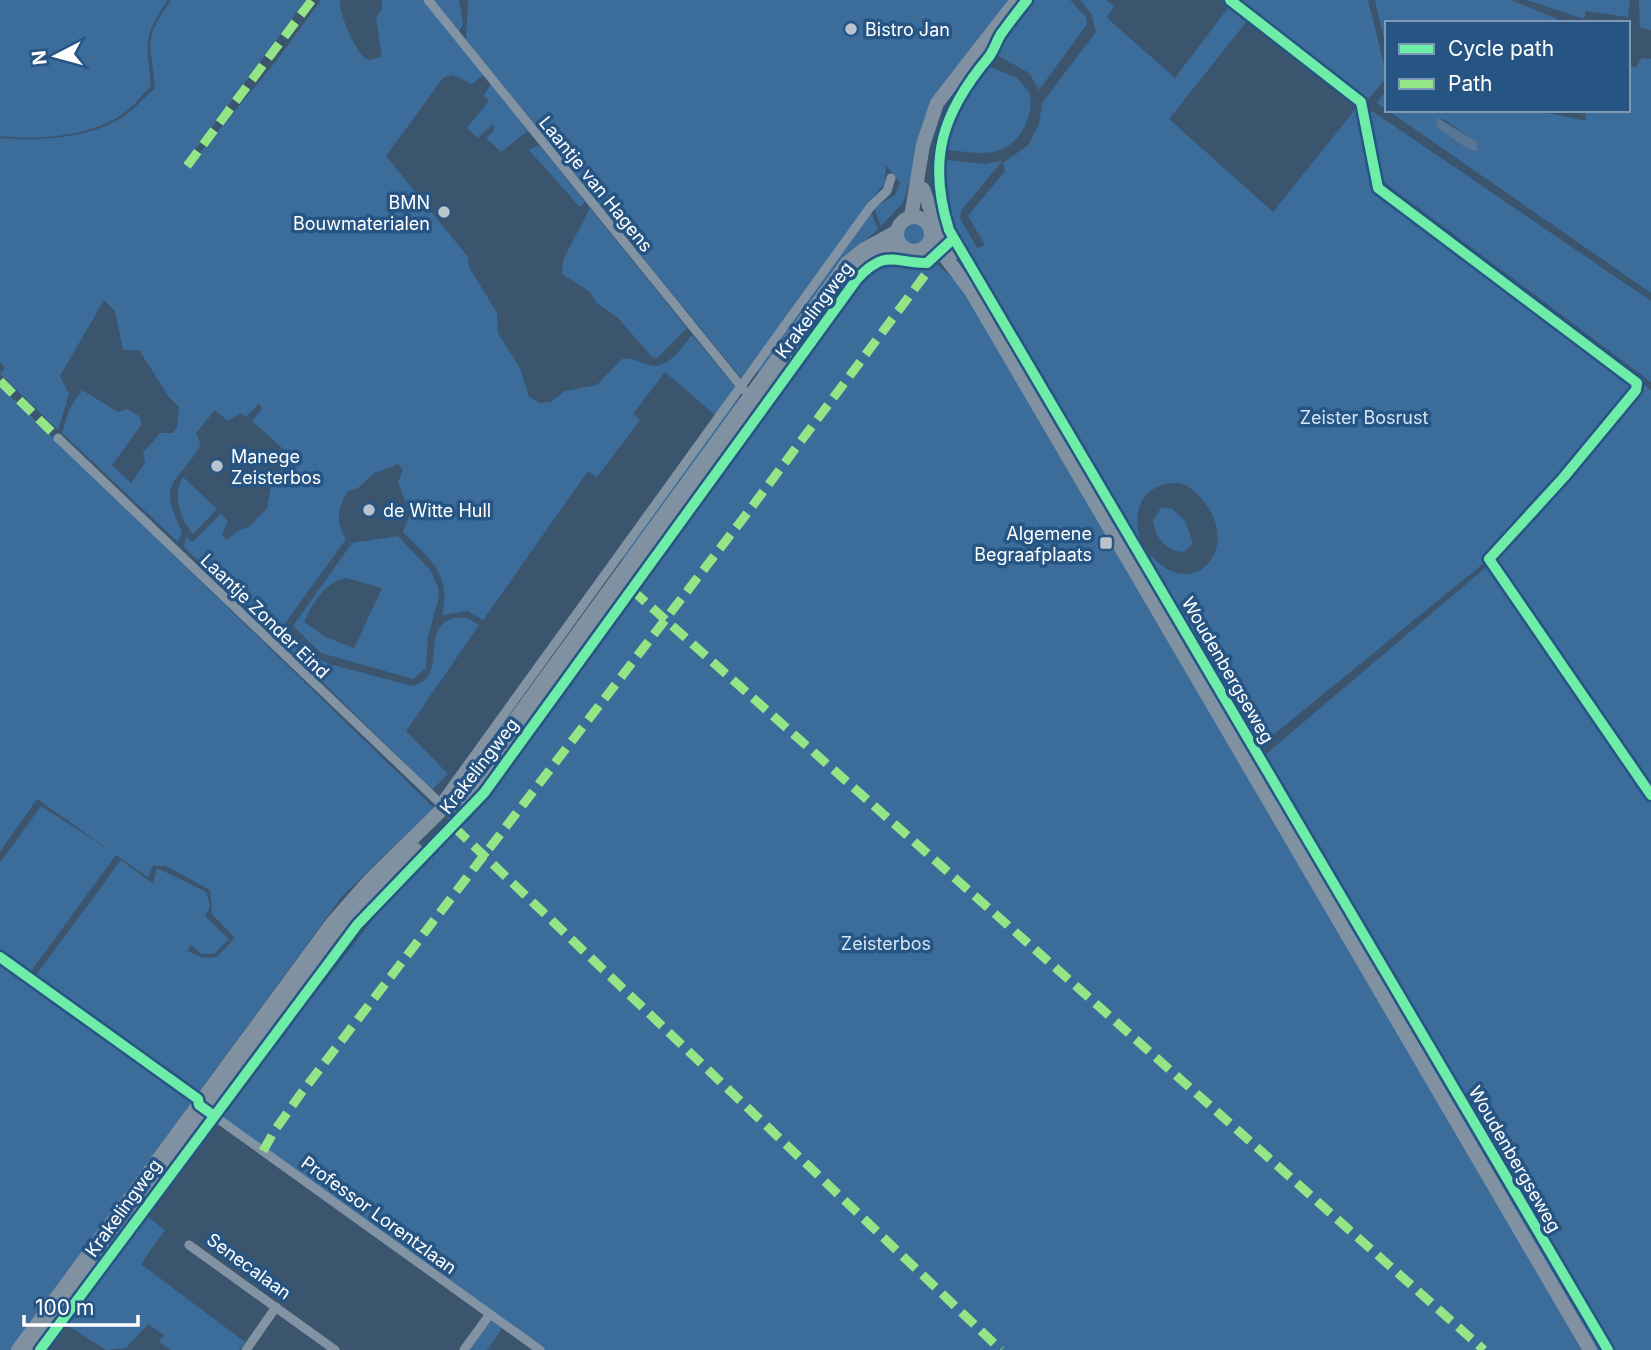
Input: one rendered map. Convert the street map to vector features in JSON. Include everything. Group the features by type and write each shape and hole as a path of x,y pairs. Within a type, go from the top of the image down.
{"main road":[{"path":"916,218 932,129 944,101 962,71 1017,0"},
{"path":"863,250 920,190"},
{"path":"920,190 943,240 963,269 966,285"},
{"path":"916,218 930,227 931,238 921,250 906,250 899,239 903,220 916,218"},
{"name":"Woudenbergseweg","path":"931,238 966,285 1590,1350"},
{"name":"Krakelingweg","path":"749,394 850,275 869,257 899,239"},
{"name":"Krakelingweg","path":"18,1350 49,1316 206,1110 333,922 369,881 445,809 508,731 749,394 847,263 863,250 899,239"},
{"name":"Woudenbergseweg","path":"921,250 951,268"},
{"name":"Krakelingweg","path":"31,1350 49,1316"}],"street":[{"name":"Laantje van Hagens","path":"428,0 749,394"},
{"path":"1230,0 1361,102"},
{"name":"Krakelingweg","path":"749,394 871,206 887,191 891,178"},
{"name":"Laantje Zonder Eind","path":"58,438 445,809"},
{"name":"Krakelingweg","path":"179,1161 206,1110"},
{"name":"Professor Lorentzlaan","path":"206,1110 540,1350"},
{"name":"Senecalaan","path":"189,1244 334,1350"},
{"path":"246,1350 276,1307"},
{"path":"464,1350 490,1314"}],"green space":[{"path":"0,0 168,0 154,23 148,41 151,86 124,113 81,132 47,137 0,136"},
{"path":"171,0 306,0 186,162 190,165 277,60 321,0 340,0 349,33 358,50 368,60 382,57 376,18 382,9 382,0 423,0 483,75 472,84 453,75 443,78 386,156 468,257 469,267 497,313 498,333 520,368 529,397 540,403 551,402 565,391 597,385 622,359 662,365 674,357 692,335 734,385 736,389 717,417 665,372 633,414 640,420 597,477 588,471 483,620 468,611 442,615 444,588 441,578 429,559 403,532 410,514 398,482 403,470 398,464 373,474 357,489 349,490 339,514 340,527 346,539 276,636 184,547 186,537 192,542 221,514 228,522 222,534 226,540 241,529 249,527 267,508 272,480 291,456 252,421 262,409 259,403 246,417 241,413 228,421 215,410 196,433 201,444 170,491 170,501 182,531 178,542 62,433 69,410 82,390 118,412 128,409 139,416 142,424 112,465 131,483 145,463 143,453 160,433 173,433 177,427 179,407 169,397 139,350 123,350 115,311 104,300 60,376 69,394 58,430 0,374 5,368 0,362 0,138 48,138 83,133 114,122 127,114 155,88 152,34"},
{"path":"431,0 459,0 463,24 458,34"},
{"path":"468,0 1011,0 936,95 903,203 881,226 874,208 895,195 900,183 886,165 885,182 741,378 466,40"},
{"path":"1030,0 1070,0 1086,17 1087,24 1039,90 1029,73 997,55 1007,33"},
{"name":"Zeister Bosrust","path":"1080,0 1106,0 1114,6 1107,18 1175,78 1228,8 1247,21 1169,119 1273,212 1358,106 1375,189 1634,384 1495,554 1256,749 1145,560 1152,556 1167,569 1183,574 1197,572 1208,563 1216,550 1218,534 1213,516 1200,497 1188,486 1177,483 1162,485 1153,489 1142,502 1137,518 1140,538 1135,543 956,241 942,200 939,159 985,164 1002,161 961,211 960,218 977,248 985,245 968,216 1005,171 1003,163 1028,145 1039,124 1042,103 1096,32 1091,13"},
{"path":"1237,0 1368,0 1385,69 1385,79 1367,100"},
{"path":"1375,0 1511,0 1557,19 1385,21 1385,42"},
{"path":"1527,0 1630,0 1628,17 1586,11 1584,19"},
{"path":"1639,0 1651,0 1651,30 1640,28"},
{"path":"1642,58 1651,59 1651,293 1390,112 1543,112 1586,121 1585,112 1630,112 1630,66 1636,67","holes":["1442,118 1477,143 1469,150 1437,127"]},
{"path":"985,65 1017,78 1030,93 1030,110 1025,126 1018,137 1000,150 978,153 942,149 956,107"},
{"path":"491,84 528,131 501,152 486,138 494,131 493,124 478,138 467,128 489,101 484,95"},
{"path":"1385,92 1385,109 1377,103"},
{"path":"1372,111 1651,301 1651,382 1384,182 1369,118"},
{"path":"539,145 585,202 580,207 529,150"},
{"path":"590,208 687,328 658,357 653,358 618,318 597,303 590,292 562,274 563,260"},
{"path":"871,211 878,230 845,256 762,376 755,370"},
{"path":"914,223 922,226 925,234 922,242 914,245 906,242 903,234 906,226"},
{"name":"Zeisterbos","path":"898,260 927,265 934,262 931,266 937,264 965,289 1248,754 1259,760 1497,558 1645,385 1651,390 1651,1350 543,1350 220,1116 392,895 455,833 458,836 462,832 459,828 635,596 861,276 877,265"},
{"path":"0,386 434,808 343,895 199,1092 129,1041 126,1044 34,978 121,860 153,884 157,868 206,892 210,906 205,916 229,939 214,954 201,954 191,945 187,951 204,958 217,957 235,938 212,914 210,890 166,866 153,866 148,877 116,855 29,974 0,953 0,863 41,806 114,853 37,799 0,852"},
{"path":"739,394 740,400 626,563 621,557"},
{"path":"183,477 217,509 193,534 179,507 178,491"},
{"path":"1161,508 1171,508 1185,521 1193,543 1184,552 1172,549 1159,538 1153,520"},
{"path":"398,536 430,570 438,587 439,597 428,636 426,668 413,679 321,653 293,626 352,543","holes":["346,578 382,588 354,648 326,637 304,622 320,594 331,584"]},
{"path":"454,618 467,618 479,625 406,731 448,774 432,790 281,641 289,632 309,653 329,664 413,686 424,681 430,673 438,631 443,623"},
{"path":"0,962 196,1103 14,1350 0,1350"},
{"path":"144,1214 165,1230 141,1264 245,1342 239,1350 171,1350 159,1342 164,1335 148,1324 126,1348 106,1350 64,1323"},
{"path":"488,1319 502,1328 487,1350 469,1350"}],"shaded area":[{"path":"1438,118 1477,142 1477,151 1469,150 1436,127"}],"marked path":[{"path":"187,166 312,0"},
{"path":"263,1151 302,1092 748,512 925,275 927,263"},
{"path":"0,381 58,438"},
{"path":"632,590 1484,1350"},
{"path":"454,827 1001,1350"}],"cycle path":[{"path":"1027,0 959,98 943,138 939,181 949,230 1608,1350"},
{"path":"1230,0 1361,102 1378,188 1637,383 1636,390 1564,477 1489,559 1651,795"},
{"path":"40,1350 357,925 484,793 857,279 867,269 883,260 927,263 953,239"},
{"path":"0,957 198,1099 199,1105 213,1115"}],"place":[{"name":"Bistro Jan","path":"851,29"},
{"name":"BMN Bouwmaterialen","path":"444,212"},
{"name":"Manege Zeisterbos","path":"217,466"},
{"name":"de Witte Hull","path":"369,510"},
{"name":"Algemene Begraafplaats","path":"1106,543"}]}
